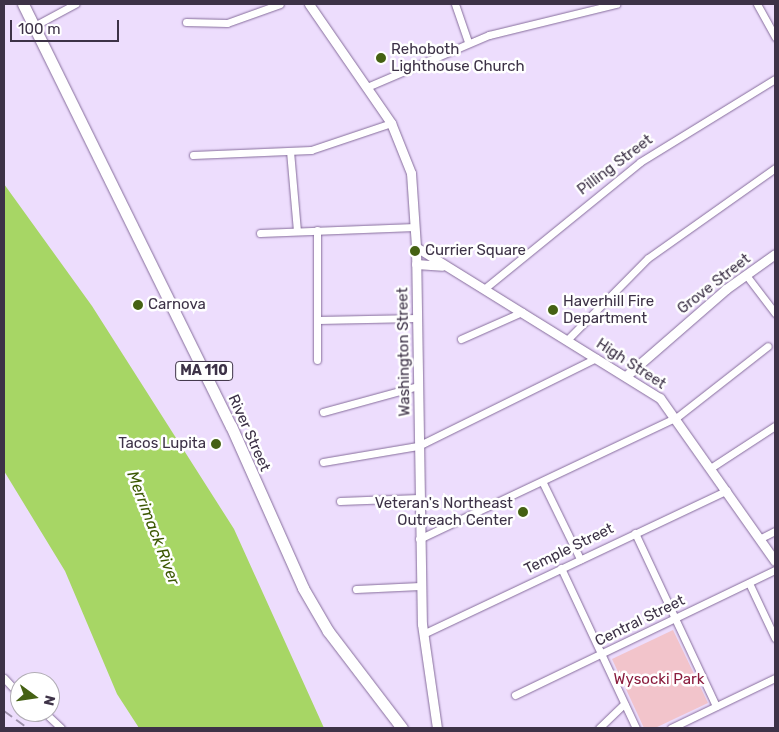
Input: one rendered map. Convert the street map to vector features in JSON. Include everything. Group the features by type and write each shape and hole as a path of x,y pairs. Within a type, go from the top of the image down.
{"main road":[{"name":"River Street","path":"23,4 231,426 303,588 328,631 393,723 402,728"}],"street":[{"path":"34,26 75,4"},
{"path":"186,22 227,23 280,4"},
{"name":"Washington Street","path":"309,4 391,123 411,173 416,247 419,539 422,634 437,728"},
{"path":"455,4 468,42"},
{"path":"367,87 468,42 616,4"},
{"path":"757,4 775,37"},
{"name":"Pilling Street","path":"484,289 640,162 775,79"},
{"path":"193,155 290,151 322,147 391,123"},
{"path":"290,151 297,231"},
{"path":"567,340 648,258 775,168"},
{"path":"260,233 415,227"},
{"path":"317,230 317,360"},
{"name":"High Street","path":"416,247 442,266 522,312 660,398 677,417 775,561"},
{"name":"Grove Street","path":"626,376 746,275 775,254"},
{"name":"High Street","path":"416,264 442,266"},
{"path":"746,275 775,312"},
{"path":"461,339 522,312"},
{"path":"318,320 417,318"},
{"path":"419,539 543,483 677,417 768,346"},
{"path":"323,462 418,446 596,358"},
{"path":"323,412 418,386"},
{"path":"712,468 775,426"},
{"path":"543,483 580,559"},
{"name":"Temple Street","path":"422,634 727,490"},
{"path":"340,501 419,498"},
{"path":"759,539 775,531"},
{"path":"635,533 716,706"},
{"path":"561,568 636,728"},
{"name":"Central Street","path":"515,694 602,655 775,570"},
{"path":"749,583 775,638"},
{"path":"356,589 420,586"},
{"path":"671,728 775,678"},
{"path":"599,728 624,704"}],"green space":[{"name":"Wysocki Park","path":"673,630 708,703 655,728 644,728 612,659"}],"water":[{"name":"Merrimack River","path":"4,184 92,306 234,529 324,728 139,728 117,694 65,571 4,471"}],"railway":[{"path":"4,711 27,728"}],"place":[{"name":"Rehoboth Lighthouse Church","path":"381,58"},
{"name":"Currier Square","path":"415,251"},
{"name":"Carnova","path":"138,305"},
{"name":"Haverhill Fire Department","path":"553,310"},
{"name":"Tacos Lupita","path":"216,444"},
{"name":"Veteran's Northeast Outreach Center","path":"523,512"}]}
